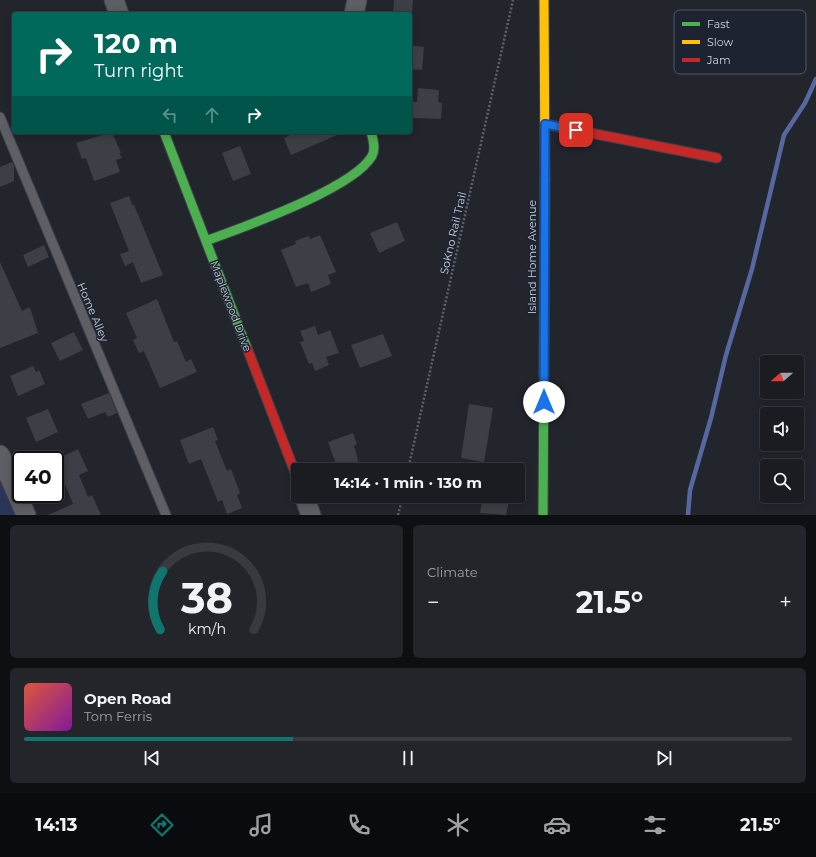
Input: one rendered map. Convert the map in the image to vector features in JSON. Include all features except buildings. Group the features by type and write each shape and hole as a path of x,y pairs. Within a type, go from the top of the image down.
{"street":[{"path":"114,0 118,12"},
{"path":"354,12 357,0"},
{"name":"Island Home Avenue","path":"543,515 545,124 544,0"},
{"path":"545,124 717,158"},
{"name":"Maplewood Drive","path":"165,134 291,463"},
{"path":"206,241 294,207 351,176 364,167 372,156 374,145 371,134"},
{"path":"0,455 26,515"},
{"path":"307,503 311,515"}],"lane":[{"name":"Home Alley","path":"0,117 166,515"}],"path":[{"name":"SoKno Rail Trail","path":"410,463 513,0"},
{"path":"398,515 401,503"}],"shaded area":[{"path":"0,475 18,515 0,515"}],"waterway":[{"path":"688,515 690,490 711,418 726,355 752,269 784,135 805,103 816,79"}],"traffic: fast":[{"path":"165,134 247,348"},
{"path":"206,241 296,206 343,181 361,169 372,156 374,147 371,134"},
{"path":"543,515 545,179"}],"traffic: slow":[{"path":"544,0 545,179"}],"traffic: jam":[{"path":"545,124 717,158"},
{"path":"247,348 291,463"}],"route":[{"path":"544,402 545,124 576,130"}]}
